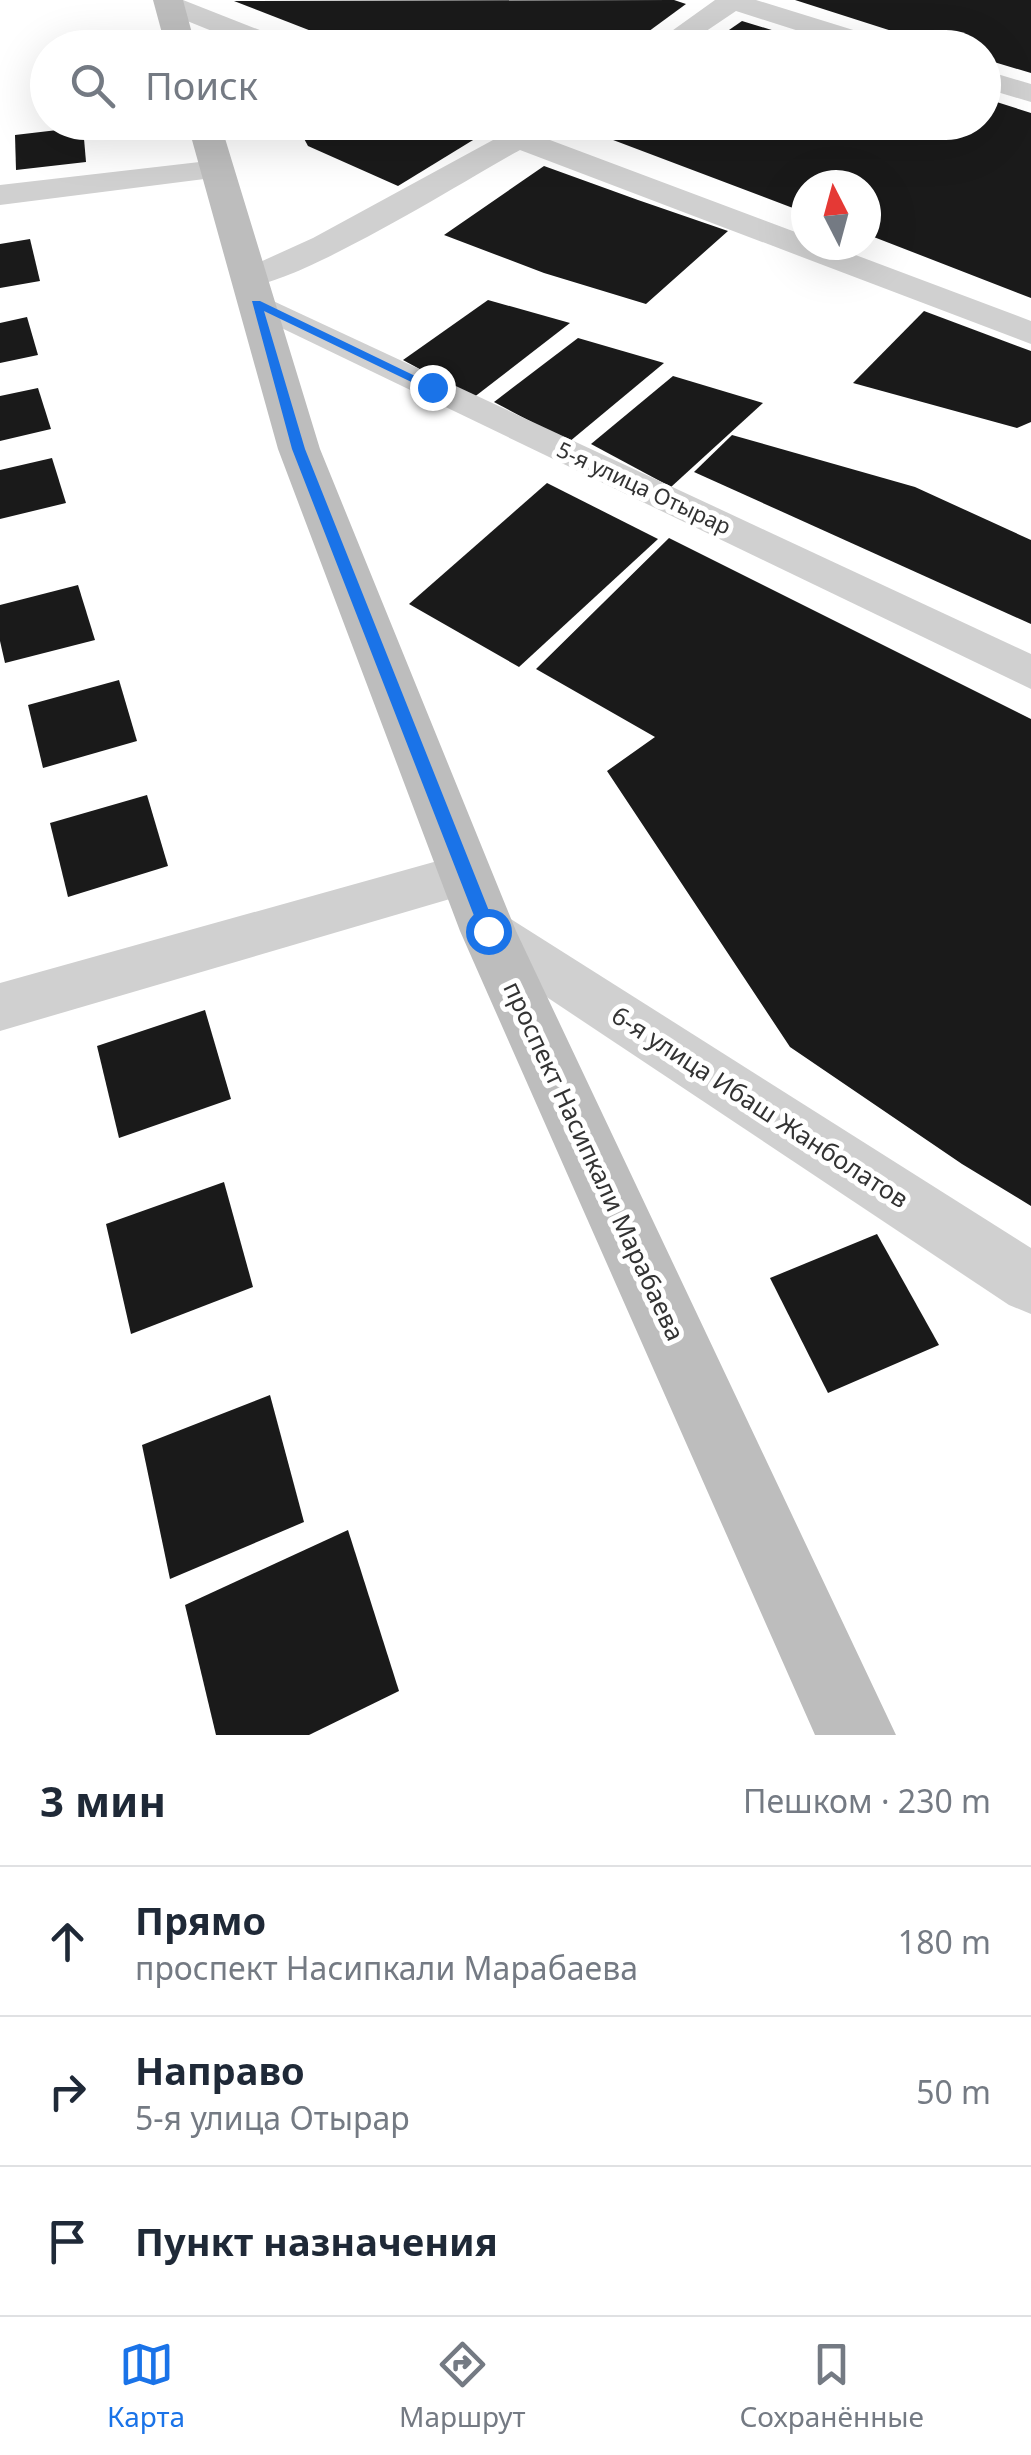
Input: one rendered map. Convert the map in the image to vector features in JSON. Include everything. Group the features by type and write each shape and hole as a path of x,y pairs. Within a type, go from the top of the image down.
{"main road":[{"path":"168,2 177,30"},
{"name":"проспект Насипкали Марабаева","path":"210,146 299,449 488,931 856,1735"}],"street":[{"path":"688,30 732,0 826,30"},
{"path":"168,2 236,30"},
{"path":"1001,84 1031,94"},
{"path":"253,291 325,246 517,140"},
{"path":"555,140 1031,333"},
{"path":"0,194 210,146"},
{"name":"5-я улица Отырар","path":"253,291 1031,673"},
{"path":"0,1007 466,874"},
{"name":"6-я улица Ибаш Жанболатов","path":"488,931 1031,1283"}],"building":[{"path":"674,0 686,4 651,30 309,30 234,1"},
{"path":"795,0 1031,0 1031,73 1001,64 1001,30 889,30"},
{"path":"742,21 771,30 729,30"},
{"path":"1001,103 1031,113 1031,298 881,240 881,170 791,170 791,207 613,140 1001,140"},
{"path":"30,133 30,140 84,140 86,162 16,170 15,135"},
{"path":"305,140 473,140 398,186 308,146"},
{"path":"544,166 728,231 646,304 544,273 444,235"},
{"path":"30,239 40,281 0,288 0,244"},
{"path":"488,300 570,323 473,398 403,360"},
{"path":"924,311 1031,351 1031,422 1017,428 853,383"},
{"path":"27,317 38,355 0,363 0,323"},
{"path":"578,338 664,363 569,442 494,402"},
{"path":"673,376 763,403 671,487 591,444"},
{"path":"38,388 51,429 0,441 0,396"},
{"path":"732,435 915,487 1031,540 1031,624 694,472"},
{"path":"52,458 66,503 0,519 0,470"},
{"path":"547,483 658,539 519,667 409,604"},
{"path":"669,538 1031,719 1031,1206 790,1047 607,771 655,737 536,669"},
{"path":"78,585 95,640 5,663 0,641 0,605"},
{"path":"119,680 137,741 43,768 28,705"},
{"path":"147,795 168,866 68,897 50,823"},
{"path":"205,1010 231,1099 119,1138 97,1046"},
{"path":"224,1182 253,1287 131,1334 106,1224"},
{"path":"877,1234 939,1345 828,1393 770,1278"},
{"path":"270,1395 304,1522 170,1579 142,1445"},
{"path":"348,1530 399,1691 309,1735 216,1735 185,1605"}],"route":[{"path":"432,387 256,303 299,449 488,931"}]}
